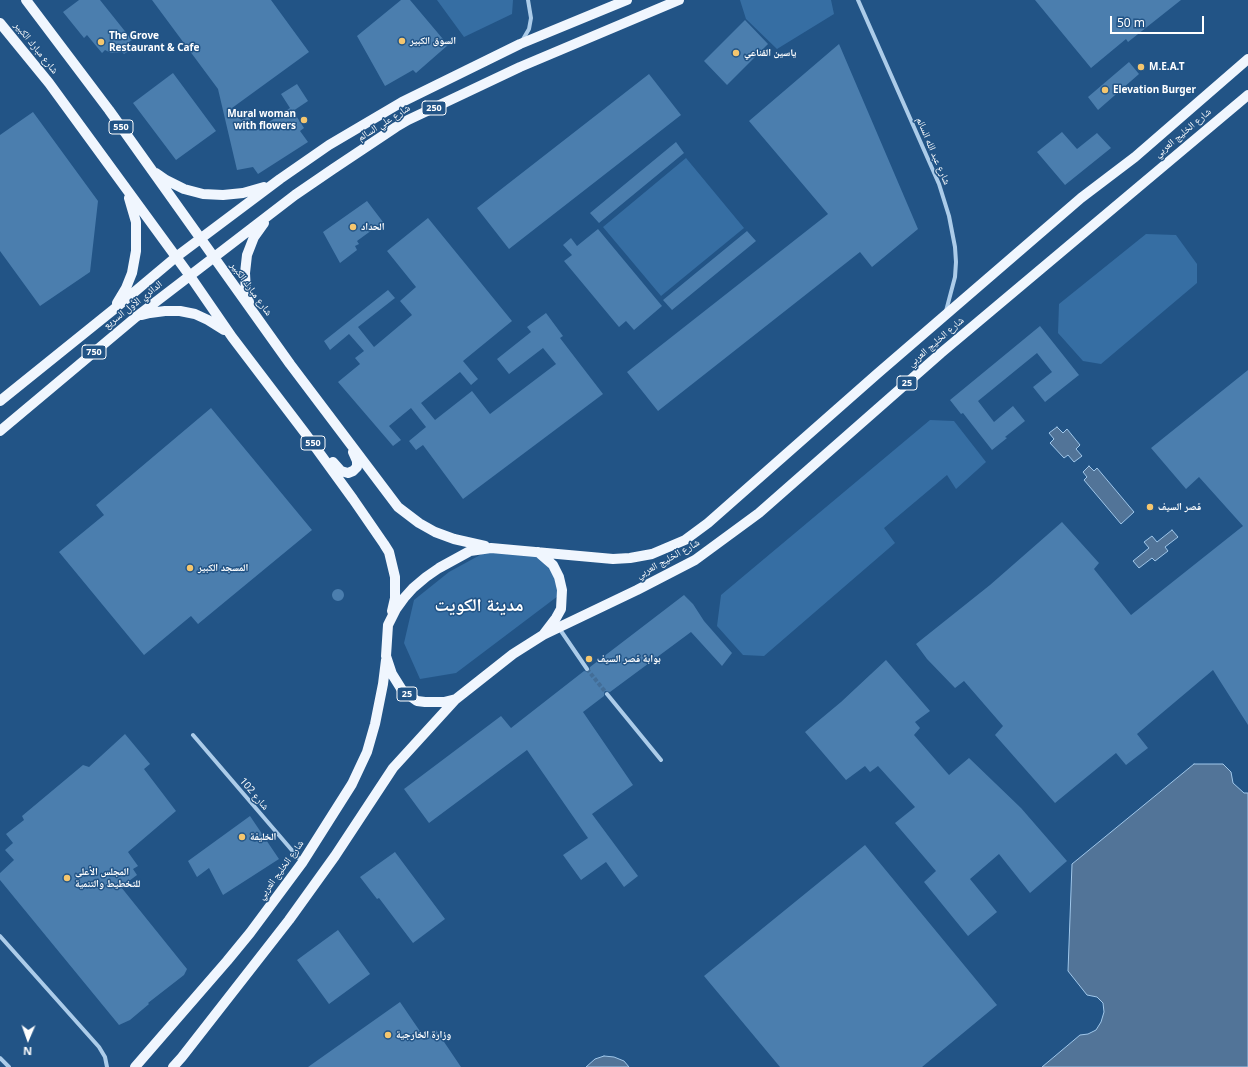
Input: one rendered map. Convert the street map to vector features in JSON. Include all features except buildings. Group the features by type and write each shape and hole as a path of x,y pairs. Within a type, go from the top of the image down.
{"main road":[{"name":"شارع مبارك الكبير","path":"26,0 81,72 290,364 398,507 419,523 435,532 454,539 491,548"},
{"name":"شارع علي السالم","path":"176,257 280,179 329,145 390,109 520,44 627,0"},
{"name":"شارع علي السالم","path":"190,276 333,169 408,120 520,67 679,0"},
{"name":"شارع مبارك الكبير","path":"0,23 6,35 49,83 190,276 232,337 354,499 389,552 394,569 395,598 388,625"},
{"name":"شارع الخليج العربي","path":"538,552 613,559 630,558 652,554 685,540 708,523 1082,198 1135,157 1248,59"},
{"name":"شارع الخليج العربي","path":"543,635 637,590 695,560 759,513 941,354 1248,95"},
{"path":"150,168 166,180 184,189 223,196 243,194 262,188 280,179"},
{"path":"113,310 122,296 132,273 136,251 137,238 134,212 126,188"},
{"path":"252,310 246,292 245,273 247,255 254,237 265,221 279,209"},
{"name":"الدائري الأول السريع","path":"0,401 176,257"},
{"name":"الدائري الأول السريع","path":"0,431 136,317 190,276"},
{"path":"136,317 165,311 180,311 195,314 215,324 232,337"},
{"path":"305,433 322,449 341,471 348,473 357,467 357,461 351,446"},
{"name":"25","path":"173,1067 289,920 335,856 393,768 456,699 513,654 543,635 561,609 562,590 559,577 553,565 538,552 491,548 470,551 426,577 413,588 396,609 388,625 386,656 402,690 417,701 444,702 456,699"},
{"name":"شارع الخليج العربي","path":"135,1067 227,962 302,863 352,784 367,752 375,724 383,684 386,656"}],"street":[{"path":"520,44 529,29 531,18 528,0"},
{"name":"شارع عبد الله السالم","path":"858,0 939,184 949,216 955,247 956,262 955,277 945,316"},
{"path":"559,628 587,669"},
{"path":"607,694 661,760"},
{"name":"شارع 102","path":"193,735 302,863"},
{"path":"0,936 99,1047 105,1057 107,1067"},
{"path":"0,1058 9,1067"}],"shaded area":[{"path":"437,0 513,0 512,14 464,37"},
{"path":"740,0 831,0 834,14 777,49 746,19"},
{"path":"686,158 744,228 661,296 603,227"},
{"path":"1146,234 1176,235 1197,264 1197,283 1101,364 1083,361 1058,333 1059,304"},
{"path":"930,420 954,421 986,462 956,489 947,475 884,528 895,543 764,656 743,655 717,626 721,595"},
{"path":"1057,427 1063,433 1067,429 1080,445 1076,449 1082,456 1074,462 1068,455 1064,458 1050,443 1054,439 1049,433"},
{"path":"1089,466 1094,471 1097,468 1134,512 1121,524 1084,480 1087,477 1083,472"},
{"path":"1172,530 1178,537 1165,547 1168,551 1155,561 1152,558 1139,568 1133,561 1149,548 1144,542 1152,536 1157,542"},
{"path":"491,549 537,554 554,574 558,596 456,673 420,679 404,643 414,600 449,572"},
{"path":"1194,764 1223,764 1231,772 1233,783 1244,793 1248,793 1248,1067 1042,1067 1080,1035 1088,1034 1096,1030 1101,1022 1104,1012 1103,1003 1097,997 1087,995 1068,971 1072,864"},
{"path":"604,1056 614,1057 624,1061 629,1067 586,1067 595,1059"}],"tunnel":[{"path":"587,669 607,694"}],"place":[{"name":"السوق الكبير","path":"402,41"},
{"name":"The Grove Restaurant & Cafe","path":"101,42"},
{"name":"ياسين القناعي","path":"736,53"},
{"name":"M.E.A.T","path":"1141,67"},
{"name":"Elevation Burger","path":"1105,90"},
{"name":"Mural woman with flowers","path":"304,120"},
{"name":"الحداد","path":"353,227"},
{"name":"قصر السيف","path":"1150,507"},
{"name":"المسجد الكبير","path":"190,568"},
{"name":"بوابة قصر السيف","path":"589,659"},
{"name":"الخليفة","path":"242,837"},
{"name":"المجلس الأعلى للتخطيط والتنمية","path":"67,878"},
{"name":"وزارة الخارجية","path":"388,1035"}],"district":[{"name":"مدينة الكويت","path":"479,606"}]}
